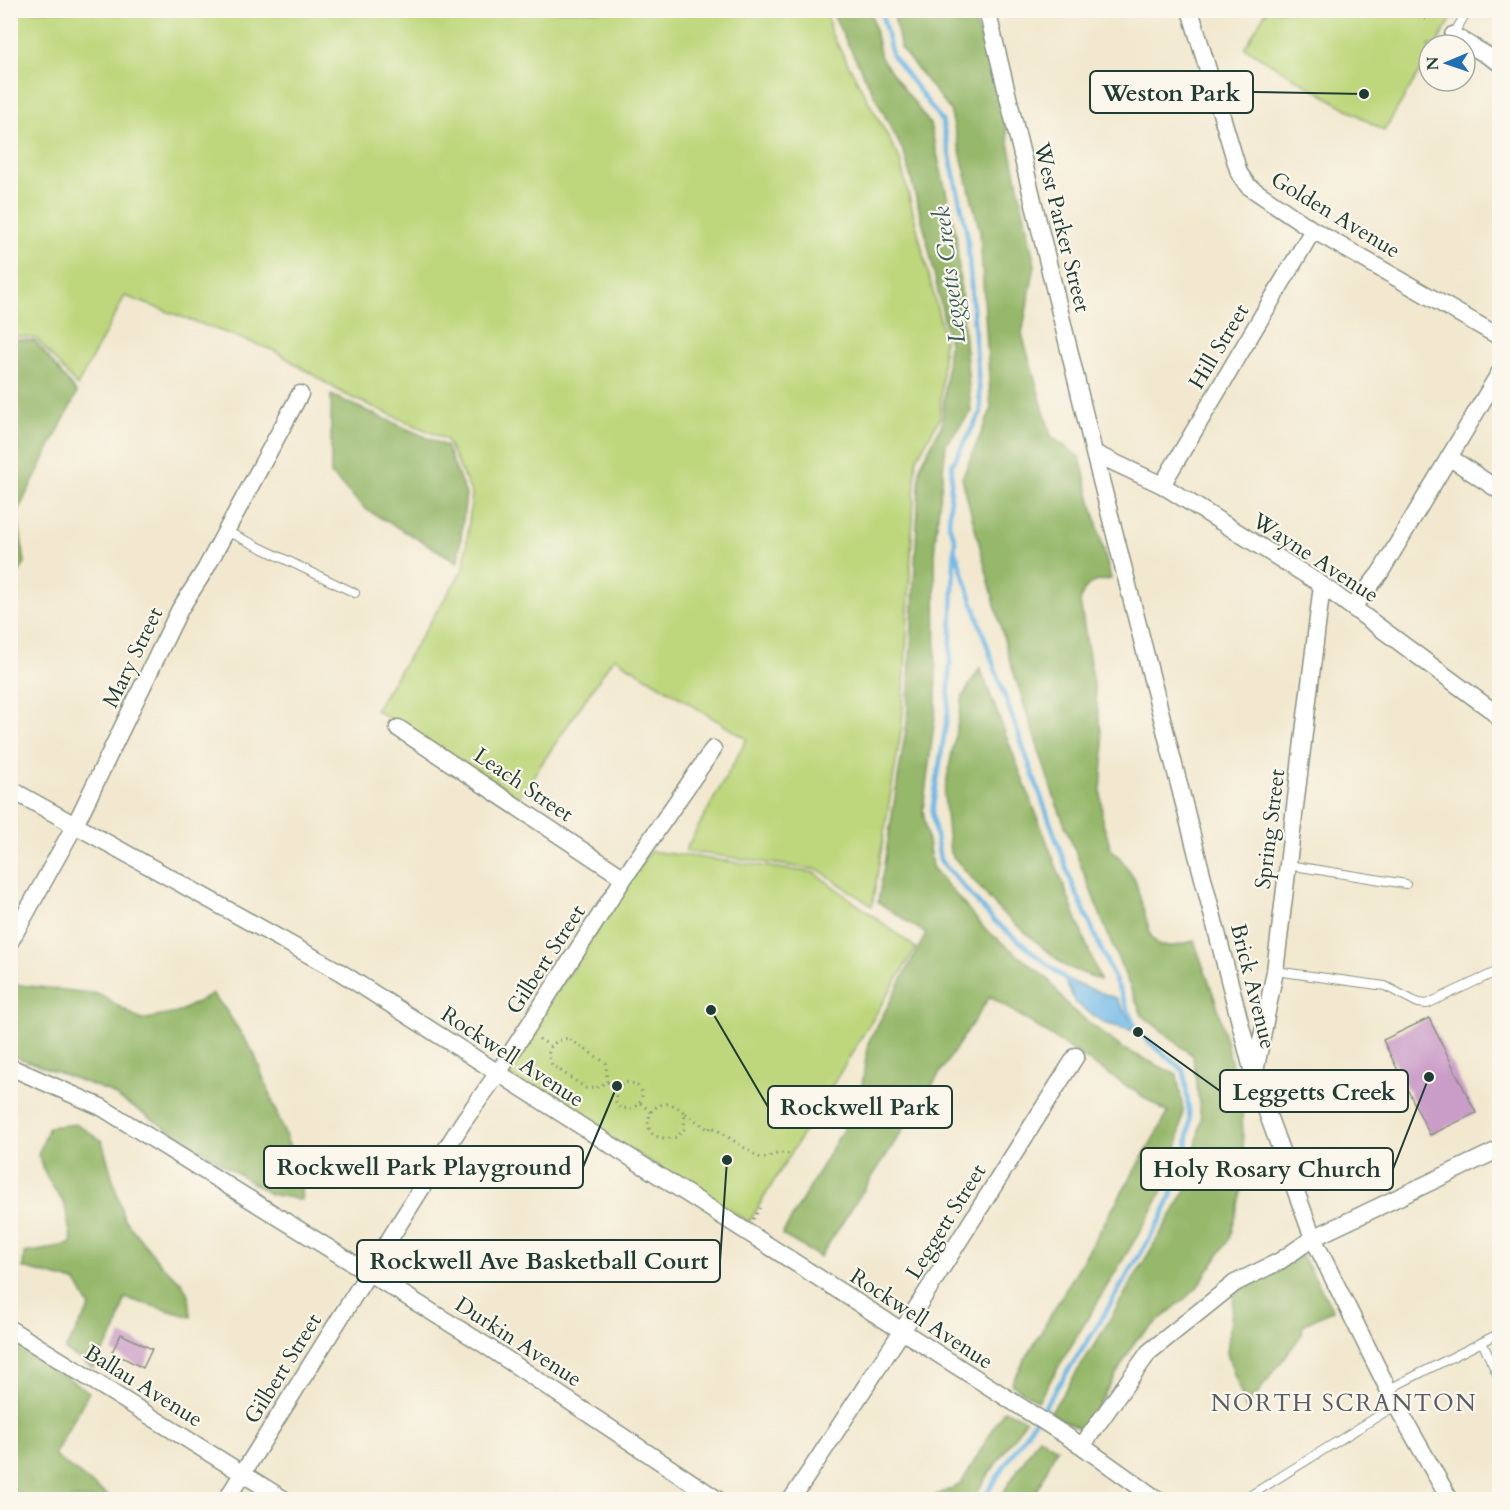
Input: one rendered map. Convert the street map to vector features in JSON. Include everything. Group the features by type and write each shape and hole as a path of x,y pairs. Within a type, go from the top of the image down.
{"street":[{"name":"West Parker Street","path":"987,10 1095,453"},
{"name":"Golden Avenue","path":"1190,10 1239,173 1248,186 1313,230 1500,337"},
{"path":"1477,49 1500,63"},
{"name":"Hill Street","path":"1162,485 1313,230"},
{"path":"1353,608 1380,573 1500,372"},
{"name":"Mary Street","path":"10,942 75,825 180,609 226,531 300,394"},
{"name":"Wayne Avenue","path":"1095,453 1162,485 1322,585 1490,709 1500,719"},
{"name":"Brick Avenue","path":"1095,453 1254,1077 1312,1238 1396,1405 1450,1500"},
{"path":"1449,457 1500,490"},
{"name":"Spring Street","path":"1254,1077 1275,971 1322,585"},
{"name":"Leach Street","path":"398,728 624,878"},
{"name":"Gilbert Street","path":"226,1500 463,1122 498,1073 624,878 713,750"},
{"name":"Rockwell Avenue","path":"10,789 340,972 1003,1398 1082,1446 1158,1500"},
{"name":"Leggett Street","path":"790,1500 902,1331 1076,1056"},
{"name":"Durkin Avenue","path":"10,1067 100,1107 495,1351 718,1500"},
{"path":"1082,1446 1149,1352 1235,1283 1280,1261 1312,1238 1500,1149"},
{"name":"Ballau Avenue","path":"10,1329 244,1472 285,1500"}],"lane":[{"path":"1455,33 1468,10"},
{"path":"226,531 355,593"},
{"path":"1288,865 1406,884"},
{"path":"1275,971 1384,986 1419,1003 1427,1004 1500,970"},
{"path":"1389,1389 1500,1334"},
{"path":"1482,1342 1500,1380"},
{"path":"1243,1500 1396,1405"}],"path":[{"path":"1409,10 1429,22"},
{"path":"568,1038 597,1056 606,1063 607,1082 596,1088 586,1088 552,1065 549,1055 551,1046 557,1041 568,1038"},
{"path":"539,1039 551,1046"},
{"path":"607,1082 616,1088"},
{"path":"625,1082 636,1084 643,1093 640,1103 632,1109 620,1108 616,1102 616,1088 625,1082"},
{"path":"640,1103 651,1112"},
{"path":"685,1113 684,1129 678,1137 664,1140 656,1137 649,1128 649,1118 655,1107 665,1103 676,1105 709,1130 711,1126 762,1159 790,1154"}],"green space":[{"path":"1266,10 1456,11 1443,33 1417,33 1417,76 1384,131 1245,48"},
{"path":"10,11 827,11 830,31 899,157 944,336 940,418 916,460 902,726 872,906 819,870 685,851 747,739 614,657 519,797 375,710 464,568 472,494 446,439 344,394 275,351 125,296 77,386 36,338 11,336"},
{"path":"833,11 871,11 881,58 930,124 956,234 971,412 946,444 935,542 936,708 923,810 932,867 984,928 1048,979 1069,1007 1122,1048 1177,1075 1183,1110 1175,1163 1151,1213 1038,1401 1011,1384 1168,1113 990,996 820,1257 782,1235 860,1100 868,1043 926,934 878,902 907,723 920,467 942,424 949,343 925,231 904,153"},
{"path":"893,11 971,11 997,86 1035,265 1022,334 1051,436 1080,458 1111,579 1087,586 1080,602 1104,749 1101,789 1102,820 1112,851 1121,859 1135,880 1151,936 1159,946 1174,946 1194,941 1217,1005 1242,1107 1244,1180 1230,1238 1196,1289 1136,1340 1083,1431 1050,1413 1097,1341 1189,1185 1201,1119 1193,1056 1142,1015 1055,800 1009,658 962,478 991,410 980,232 950,110 901,49"},
{"path":"11,339 35,341 77,393 17,513 25,562 11,588"},
{"path":"331,395 446,446 466,494 458,562 365,509 331,474"},
{"path":"980,668 1100,980 1065,966 1000,911 950,853 944,794 963,696"},
{"path":"650,851 815,873 916,948 749,1222 503,1072"},
{"path":"11,984 100,994 141,1020 177,1013 212,994 225,1009 254,1053 299,1172 302,1200 270,1194 108,1091 11,1055"},
{"path":"77,1124 102,1141 124,1219 162,1266 182,1283 189,1296 191,1317 125,1298 116,1330 93,1368 65,1350 90,1307 76,1282 23,1268 24,1253 72,1243 65,1205 47,1178 38,1155 49,1127"},
{"path":"1302,1255 1333,1310 1303,1325 1302,1334 1246,1409 1227,1353 1234,1294"},
{"path":"10,1340 89,1392 54,1455 112,1499 11,1499"},
{"path":"1004,1410 1026,1420 972,1499 928,1499 961,1484"},
{"path":"1039,1437 1057,1448 1033,1499 999,1499"}],"water":[{"path":"1064,979 1116,998 1138,1032 1104,1023 1076,1003"}],"building":[{"path":"1429,1018 1476,1113 1430,1135 1383,1040"},
{"path":"121,1334 152,1349 143,1368 112,1352"}],"waterway":[{"name":"Leggetts Creek","path":"881,10 892,55 942,121 967,233 981,412 952,465 949,525 955,539 948,711 932,812 940,860 993,920 1069,982"},
{"name":"Leggetts Creek","path":"956,553 1072,883 1137,1030"},
{"name":"Leggetts Creek","path":"982,1500 1093,1333 1161,1219 1185,1163 1190,1120 1184,1071 1134,1029"}],"place":[{"name":"Weston Park","path":"1364,94"},
{"name":"Rockwell Park","path":"711,1010"},
{"name":"Leggetts Creek","path":"1138,1032"},
{"name":"Holy Rosary Church","path":"1429,1077"},
{"name":"Rockwell Park Playground","path":"617,1086"},
{"name":"Rockwell Ave Basketball Court","path":"727,1160"}],"district":[{"name":"NORTH SCRANTON","path":"1344,1403"}]}
